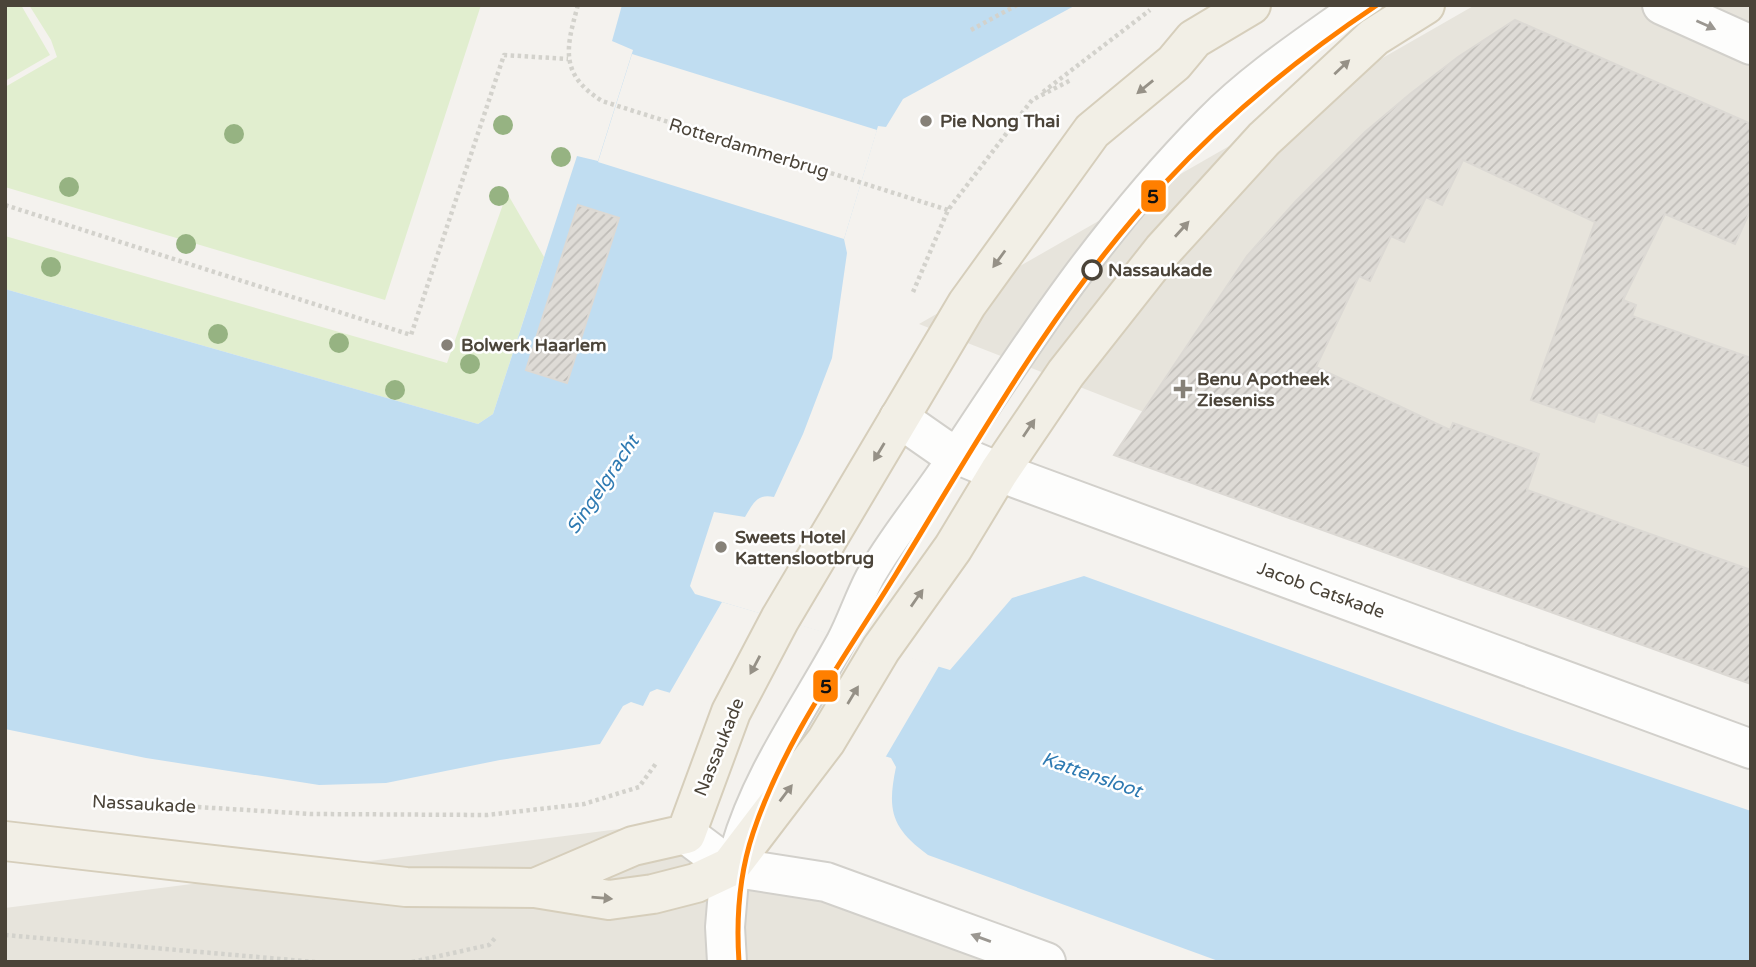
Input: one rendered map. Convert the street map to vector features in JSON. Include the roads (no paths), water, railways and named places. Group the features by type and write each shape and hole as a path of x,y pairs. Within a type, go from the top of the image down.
{"main road":[{"name":"Nassaukade","path":"686,834 731,712 780,619 967,304 1092,131 1174,63 1194,39 1251,5"},
{"path":"5,841 406,887 535,888 609,900 653,894 696,883 730,867 808,735 881,649 953,548 999,472 1066,373 1163,250 1255,149 1374,37 1425,5"},
{"path":"535,888 633,846 686,834"}],"street":[{"path":"1662,5 1751,44"},
{"name":"Jacob Catskade","path":"900,418 954,453 999,472 1751,749"},
{"path":"686,834 730,867 826,882 1046,962"},
{"path":"727,962 725,927 730,867"}],"lane":[{"path":"808,735 843,638 868,580 1094,248 1210,118 1268,69 1356,5"}],"water":[{"path":"622,5 1076,5 903,99 886,127 878,126 844,239 847,253 832,358 803,434 774,497 759,498 745,517 714,512 690,586 695,594 950,670 1012,598 1084,576 1512,730 1751,811 1751,962 1221,962 928,855 906,836 895,817 892,795 896,767 891,758 657,689 650,692 643,706 631,702 623,706 600,744 500,760 386,783 319,785 146,758 5,729 5,289 478,424 493,414 577,156 598,161 633,50 612,41"}],"place":[{"name":"Pie Nong Thai","path":"926,121"},
{"name":"Nassaukade","path":"1092,270"},
{"name":"Bolwerk Haarlem","path":"447,345"},
{"name":"Benu Apotheek Zieseniss","path":"1183,389"},
{"name":"Sweets Hotel Kattenslootbrug","path":"721,547"}],"water label":[{"name":"Singelgracht","path":"602,484"},
{"name":"Kattensloot","path":"1092,774"}]}
